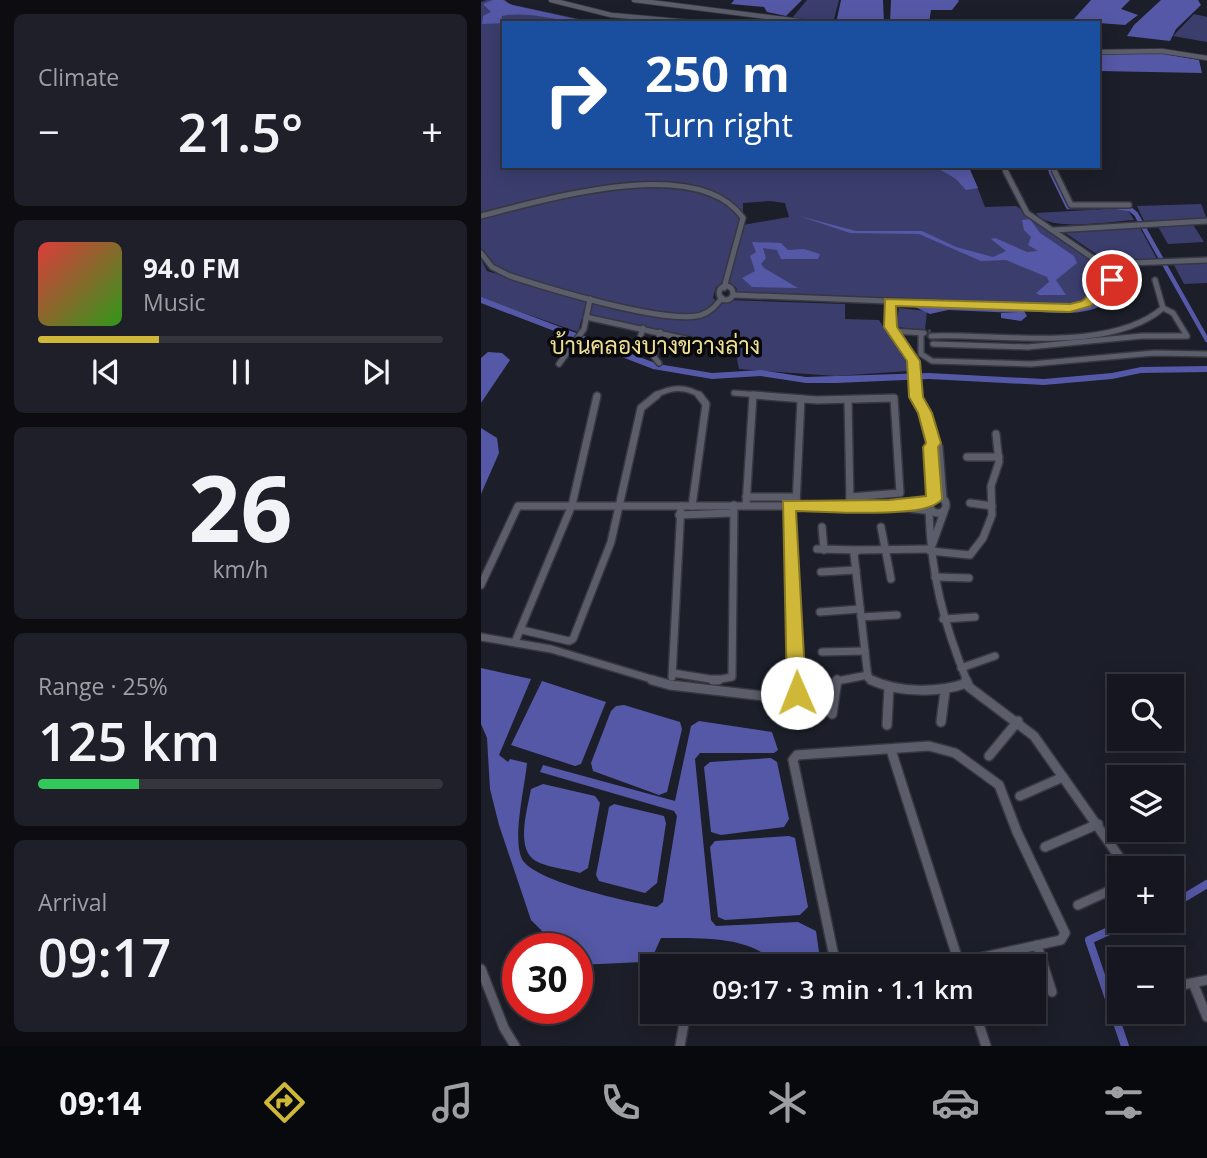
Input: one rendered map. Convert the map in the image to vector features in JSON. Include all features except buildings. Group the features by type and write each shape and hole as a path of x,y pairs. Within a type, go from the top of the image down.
{"street":[{"path":"551,0 611,15 678,21"},
{"path":"634,0 799,21"},
{"path":"1100,52 1162,51 1207,58"},
{"path":"1004,168 1023,208 1112,271"},
{"path":"1053,168 1071,205 1129,205"},
{"path":"481,216 562,194 602,188 701,189 726,197 741,210 743,225 724,288 717,293 722,298"},
{"path":"1054,230 1146,223 1207,226"},
{"path":"481,253 488,265 502,272 590,299 693,317 713,310 722,298 734,295 1078,307 1109,286 1112,271 1121,265"},
{"path":"1105,264 1207,260"},
{"path":"933,344 1028,347 1142,336 1187,336 1173,313 1163,308 1155,280"},
{"path":"724,288 732,289 734,295"},
{"path":"559,364 575,342 583,336 590,299"},
{"path":"890,302 888,321 916,367 916,397 925,413 934,443 931,447 933,504 930,550 943,619 967,683 1034,736 1119,856"},
{"path":"893,331 1037,337 1104,332 1143,324 1163,308"},
{"path":"588,317 704,343"},
{"path":"639,341 643,328"},
{"path":"659,363 654,357 660,332"},
{"path":"929,334 921,354 932,361 1031,364 1154,353 1207,355"},
{"path":"522,630 569,641 573,639 611,542 641,408 657,393 681,388 703,396 706,404 692,506"},
{"path":"481,585 518,506 620,503 680,511 733,509 746,501 850,501 900,493 895,400 888,397 801,399 734,393"},
{"path":"746,501 753,394"},
{"path":"515,642 572,505 597,396"},
{"path":"481,637 551,649 670,685 784,700 797,693 793,502 801,399"},
{"path":"847,400 850,501"},
{"path":"822,527 821,550 930,550 970,555 983,538 993,506 991,486 999,457 996,434"},
{"path":"967,457 999,457"},
{"path":"850,501 889,506 948,504 930,550"},
{"path":"970,503 993,506"},
{"path":"933,504 944,512"},
{"path":"680,511 692,506 733,509"},
{"path":"673,673 715,680 732,677 733,509"},
{"path":"670,685 673,673 680,511"},
{"path":"881,527 891,579"},
{"path":"858,550 854,554 860,613 868,675 874,683 889,687 945,691 967,683"},
{"path":"821,572 856,570"},
{"path":"935,577 969,578"},
{"path":"820,612 897,615"},
{"path":"943,619 975,617"},
{"path":"822,652 865,651"},
{"path":"961,668 995,656"},
{"path":"832,713 837,679 868,675"},
{"path":"887,725 889,687"},
{"path":"941,722 945,691"},
{"path":"989,756 1018,721"},
{"path":"833,954 793,760 797,755 854,749 891,750 929,746 948,750 999,785 1017,832 1065,930 1061,940 1001,954"},
{"path":"891,750 957,954"},
{"path":"1020,796 1063,777"},
{"path":"1046,847 1098,824"},
{"path":"1078,905 1107,892"},
{"path":"1037,945 1052,992"},
{"path":"482,975 504,1028 515,1046"},
{"path":"1184,985 1207,980"},
{"path":"1193,983 1207,1017"},
{"path":"680,1046 684,1024"},
{"path":"979,1024 986,1046"}],"shaded area":[{"path":"503,0 512,5 584,21 513,15 502,16 502,23 482,24 483,16 491,12 483,4"},
{"path":"505,0 509,4 589,21 502,21 502,168 970,168 985,207 1016,206 1106,268 1106,281 1081,301 1070,305 738,293 736,287 724,283 716,287 713,298 719,304 727,300 845,304 845,319 879,320 908,365 908,371 836,376 739,369 734,345 586,317 590,299 520,279 490,266 481,253 481,2","holes":["743,203 785,203 789,217 743,225"]},
{"path":"734,0 802,0 786,16 767,12 764,7 731,4"},
{"path":"807,0 839,0 834,21 792,18"},
{"path":"841,0 883,0 884,21 836,21"},
{"path":"891,0 959,1 952,10 931,10 929,21 890,21"},
{"path":"1091,0 1130,0 1121,9 1138,15 1125,25 1100,21 1072,21"},
{"path":"1161,0 1198,0 1201,5 1176,29 1170,41 1127,36 1134,25"},
{"path":"1194,14 1207,17 1207,42 1173,36"},
{"path":"1100,54 1164,54 1199,60 1202,73 1100,71"},
{"path":"937,168 969,168 978,188 966,190 956,179"},
{"path":"1201,204 1207,219 1144,221 1137,206"},
{"path":"1123,208 1128,210 1134,220 1066,224 1053,223 1036,213"},
{"path":"799,216 856,231 922,231 956,247 993,257 1006,251 991,239 995,238 1027,252 1038,251 1028,245 1031,237 1024,230 1022,220 1030,219 1040,233 1074,256 1077,263 1056,280 1066,295 1039,295 1036,293 1049,282 1047,277 1006,260 981,261 919,234 850,233"},
{"path":"1192,223 1204,242 1168,244 1157,225"},
{"path":"1139,226 1157,259 1108,262 1064,232"},
{"path":"752,242 781,243 788,250 804,249 820,254 818,259 781,259 777,250 763,248 766,258 761,264 764,268 798,288 752,287 742,278 755,271 750,256 756,252"},
{"path":"481,259 487,271 587,300 578,332 481,298"},
{"path":"1207,262 1207,283 1184,284 1174,265"},
{"path":"1119,283 1132,286 1135,292 1124,302 1112,299 1092,309 1070,313 1024,311 1027,316 1021,321 1001,318 1001,313 1018,313 948,310 930,314 915,307 1072,310 1094,304"},
{"path":"899,308 927,311 925,330 896,327"},
{"path":"488,352 502,353 510,360 481,403 481,358"},
{"path":"481,428 497,438 499,453 481,494"},
{"path":"481,668 531,679 499,755 508,762 510,759 527,763 518,839 522,859 544,876 563,883 657,907 663,902 677,816 674,811 540,772 543,765 675,801 691,726 699,721 772,732 778,750 774,753 700,753 695,759 711,920 716,926 798,922 816,931 819,954 764,954 754,948 724,940 661,938 654,954 640,954 640,962 593,964 593,933 544,933 531,920 499,825 490,789 487,738 481,724"},
{"path":"542,681 606,702 581,764 575,766 511,745"},
{"path":"624,705 680,722 682,729 667,792 659,795 593,771 591,763 611,711 616,706"},
{"path":"771,758 777,762 789,819 784,827 721,835 711,832 704,767 710,762"},
{"path":"543,784 595,796 600,803 588,868 580,873 543,864 528,853 524,835 531,789"},
{"path":"614,804 664,816 666,823 657,883 645,893 599,881 596,875 609,807"},
{"path":"789,836 795,838 808,907 800,915 725,920 718,917 710,847 715,841"}],"waterway":[{"path":"1049,168 1051,172"},
{"path":"1051,172 1068,207 1095,207"},
{"path":"1117,207 1130,209 1136,214 1207,340"},
{"path":"481,300 656,367 712,376 761,373 806,380 929,376 1044,382 1112,376 1141,370 1207,369"},
{"path":"1184,898 1207,884"},
{"path":"1107,932 1089,940 1125,1046"}],"district":[{"name":"บ้านคลองบางขวางล่าง","path":"655,345"}],"route":[{"path":"797,693 788,505 889,506 929,503 934,499 931,447 934,443 925,413 916,397 914,361 888,321 890,302 1070,308 1087,303 1109,286 1112,280"}]}
